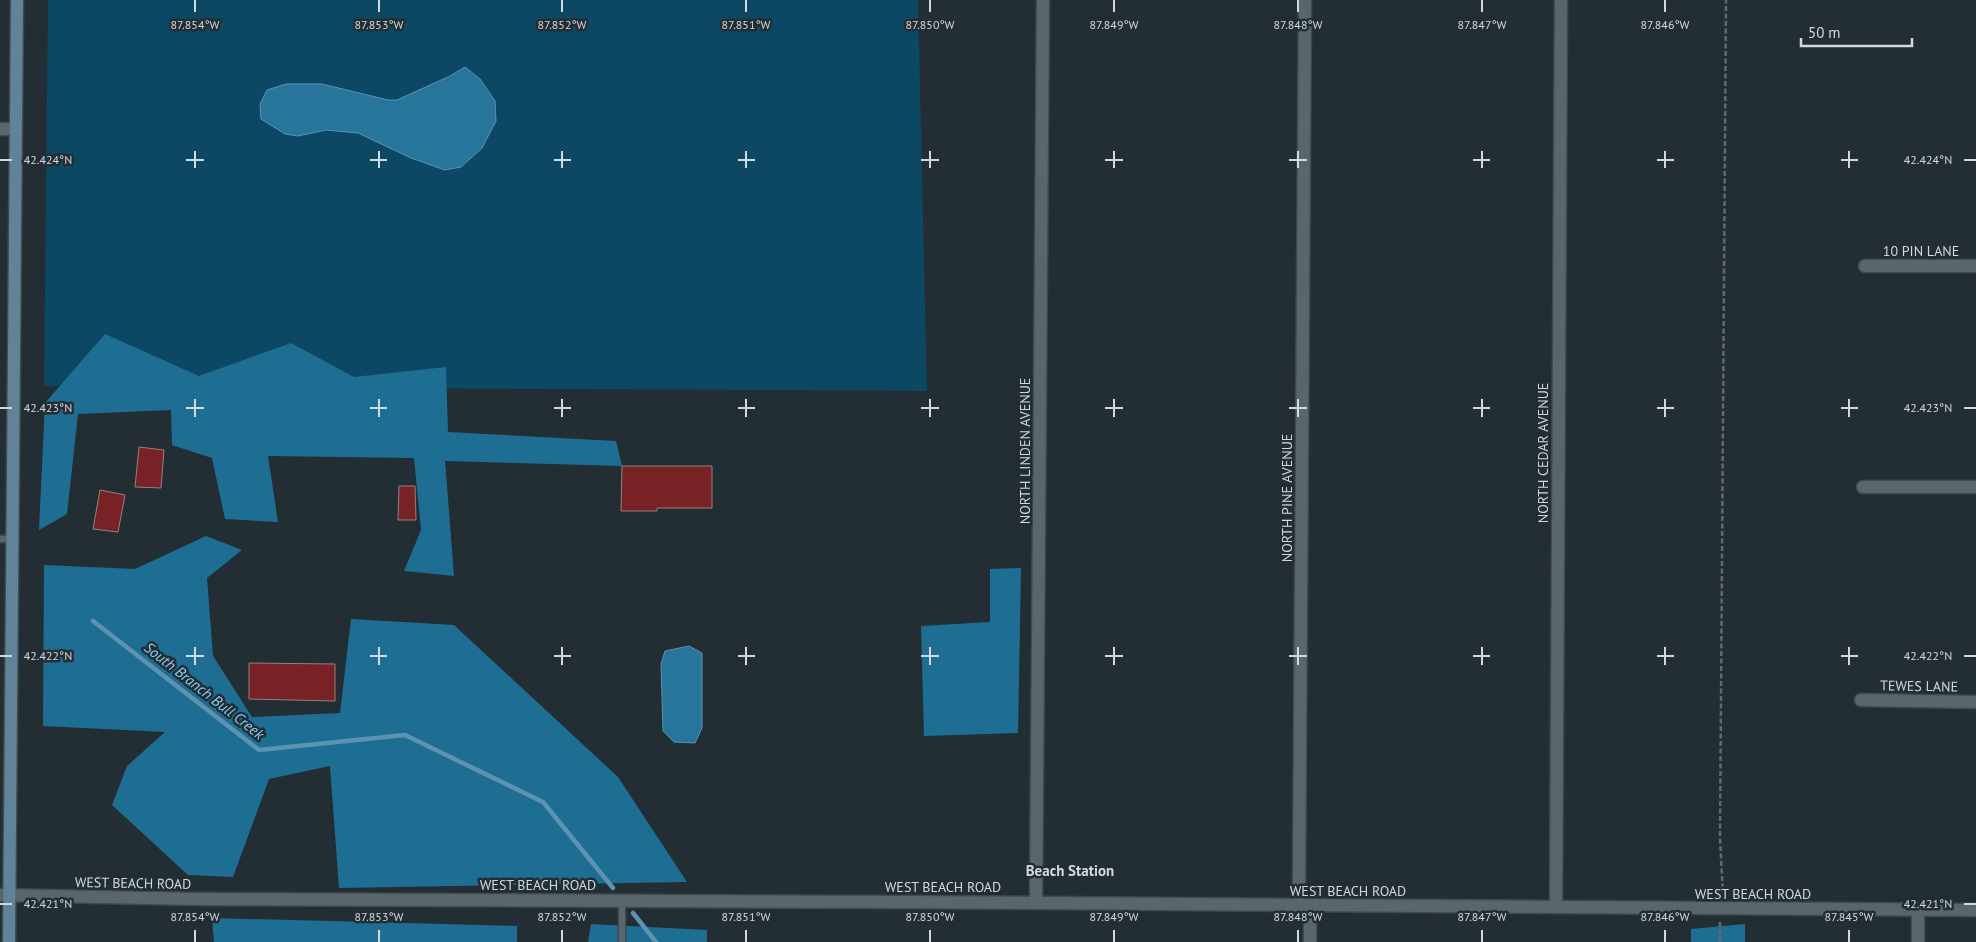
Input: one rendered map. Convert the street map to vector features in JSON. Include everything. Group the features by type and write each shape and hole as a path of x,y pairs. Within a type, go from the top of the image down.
{"main road":[{"path":"10,942 5,895 6,539 17,0"}],"street":[{"name":"NORTH LINDEN AVENUE","path":"1036,903 1043,0"},
{"name":"NORTH PINE AVENUE","path":"1305,0 1299,885 1310,920 1310,942"},
{"name":"NORTH CEDAR AVENUE","path":"1556,907 1561,0"},
{"path":"0,129 15,129"},
{"name":"10 PIN LANE","path":"1865,266 1976,266"},
{"path":"1863,487 1976,487"},
{"name":"TEWES LANE","path":"1860,700 1976,702"},
{"name":"WEST BEACH ROAD","path":"5,895 199,899 1976,910"},
{"path":"1918,910 1918,942"}],"lane":[{"path":"622,901 622,942"}],"path":[{"path":"1723,893 1720,838 1726,0"},
{"path":"1720,922 1720,942"}],"shaded area":[{"path":"48,0 918,0 927,391 44,386"},
{"path":"465,67 480,79 495,101 496,121 482,148 461,167 445,170 411,158 358,133 326,130 298,136 285,134 261,119 260,104 267,90 286,84 322,84 388,100 397,100 450,76"},
{"path":"105,334 199,376 291,343 354,377 446,367 448,432 616,441 622,466 445,461 454,576 404,571 421,530 414,458 268,456 278,522 225,519 212,458 172,445 171,410 78,414 67,514 39,530 45,403"},
{"path":"206,536 242,550 207,578 213,656 252,717 340,713 351,619 454,625 618,777 687,882 339,888 330,766 269,779 233,877 188,875 112,805 127,766 165,732 43,726 44,565 135,569"},
{"path":"1021,568 1018,733 924,736 921,626 990,622 990,569"},
{"path":"689,646 702,653 702,728 695,743 674,742 663,731 661,664 665,651"},
{"path":"212,918 517,926 517,942 214,942"},
{"path":"591,924 707,930 707,942 588,942"},
{"path":"1745,924 1745,942 1691,942 1691,929"}],"building":[{"path":"139,447 164,450 161,488 135,487"},
{"path":"622,466 712,466 712,508 657,508 657,511 621,511"},
{"path":"399,486 415,486 416,520 398,520"},
{"path":"100,490 125,495 118,532 93,529"},
{"path":"249,663 335,664 335,701 249,699"}],"waterway":[{"name":"South Branch Bull Creek","path":"93,621 259,750 405,735 543,802 613,888"},
{"name":"South Branch Bull Creek","path":"633,913 656,942"}],"district":[{"name":"Beach Station","path":"1070,871"}]}
